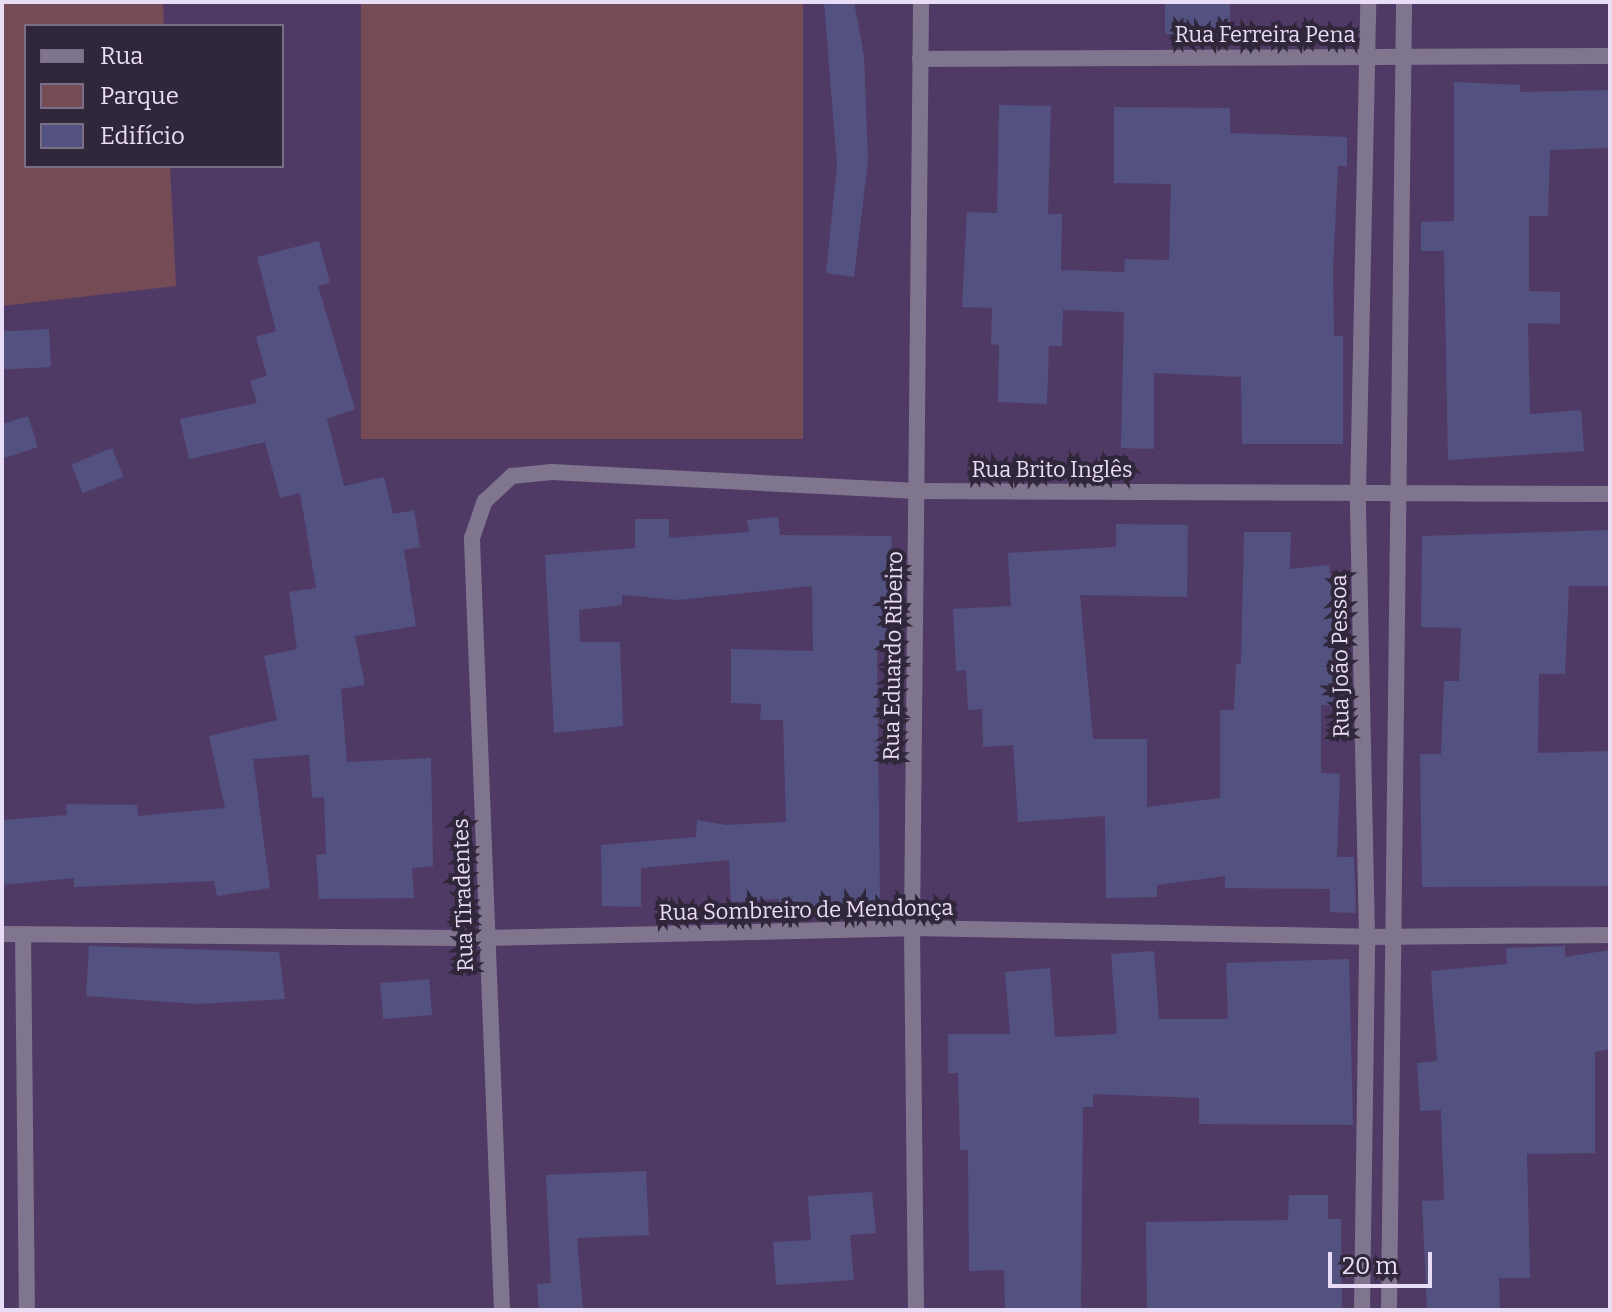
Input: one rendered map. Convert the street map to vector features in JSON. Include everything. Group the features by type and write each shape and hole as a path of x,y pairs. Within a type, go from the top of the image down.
{"street":[{"name":"Rua Eduardo Ribeiro","path":"916,1310 912,928 921,2"},
{"name":"Rua João Pessoa","path":"1362,1310 1367,937 1358,494 1368,2"},
{"path":"1389,1310 1397,938 1404,2"},
{"name":"Rua Ferreira Pena","path":"920,59 1610,56"},
{"name":"Rua Brito Inglês","path":"499,487 512,476 552,472 917,491 1610,494"},
{"name":"Rua Tiradentes","path":"499,487 477,516 472,538 502,1310"},
{"name":"Rua Sombreiro de Mendonça","path":"2,934 487,938 912,928 1397,938 1610,935"},
{"path":"23,934 27,1310"}],"green space":[{"path":"2,2 163,2 164,24 24,24 24,168 170,168 176,286 2,306"},
{"path":"361,2 803,2 803,439 361,439"}],"building":[{"path":"824,2 854,2 864,56 868,161 854,277 826,273 837,165"},
{"path":"1165,2 1230,2 1230,34 1165,34"},
{"path":"1454,82 1520,85 1520,92 1610,90 1610,148 1550,150 1548,216 1529,216 1529,291 1560,292 1560,324 1528,323 1530,414 1581,410 1584,451 1448,460 1444,251 1421,251 1421,222 1454,221"},
{"path":"999,105 1051,106 1048,214 1062,214 1061,270 1124,272 1125,259 1169,260 1171,184 1114,183 1114,107 1230,108 1230,133 1347,137 1347,166 1338,166 1333,268 1334,336 1343,336 1343,444 1242,444 1241,377 1154,373 1154,449 1121,448 1124,312 1063,310 1062,346 1049,346 1047,404 998,402 999,345 991,344 992,308 962,307 967,212 997,213"},
{"path":"319,241 330,283 318,286 355,409 327,419 344,486 384,477 393,514 414,510 420,547 404,550 416,626 355,636 365,685 341,689 347,762 431,758 433,866 412,868 414,898 319,899 316,855 326,854 324,797 312,798 309,755 253,759 270,888 217,896 214,881 74,887 74,878 2,885 2,820 67,815 66,804 137,805 138,816 225,808 209,736 277,720 264,656 297,649 289,592 316,588 300,493 280,498 265,442 189,459 180,419 257,403 250,381 267,376 256,337 276,331 257,257"},
{"path":"49,329 51,367 4,369 2,331"},
{"path":"28,416 38,447 2,459 2,424"},
{"path":"112,448 124,477 83,493 71,464"},
{"path":"778,517 780,535 892,536 885,649 877,649 880,902 779,908 779,899 731,902 729,860 641,868 641,907 602,906 601,845 696,837 697,820 726,825 786,822 783,720 760,720 761,704 731,703 731,649 813,651 812,586 678,600 622,595 622,605 579,610 580,642 620,642 623,726 554,733 545,555 635,548 635,519 669,519 669,538 749,532 747,520"},
{"path":"1116,524 1188,525 1187,597 1080,595 1093,739 1147,739 1147,807 1220,798 1220,710 1234,710 1236,664 1241,664 1244,532 1291,532 1290,569 1329,565 1334,604 1342,604 1342,664 1340,706 1321,705 1321,773 1340,774 1337,857 1354,857 1356,913 1330,912 1330,889 1225,888 1225,876 1157,885 1157,897 1106,898 1105,816 1018,822 1013,745 983,747 982,709 968,710 966,670 956,671 953,609 1011,606 1008,553 1116,547"},
{"path":"1610,530 1610,586 1569,586 1565,674 1539,674 1538,753 1610,751 1610,886 1422,887 1420,754 1441,754 1444,681 1459,681 1461,628 1421,627 1422,536"},
{"path":"89,946 279,952 285,999 196,1004 86,996"},
{"path":"1565,946 1565,957 1610,950 1610,1049 1595,1052 1595,1153 1527,1154 1530,1278 1499,1278 1500,1308 1427,1308 1422,1201 1444,1200 1441,1110 1420,1111 1417,1063 1437,1061 1431,971 1507,964 1506,948"},
{"path":"1154,951 1159,1019 1228,1019 1226,963 1349,959 1353,1125 1199,1124 1199,1098 1093,1094 1093,1107 1083,1107 1081,1310 1005,1310 1004,1270 969,1271 968,1150 960,1150 958,1073 948,1073 948,1034 1010,1034 1005,972 1050,968 1055,1037 1117,1034 1111,954"},
{"path":"429,979 432,1015 383,1019 380,983"},
{"path":"646,1171 649,1235 577,1238 583,1310 539,1310 537,1284 551,1283 546,1175"},
{"path":"872,1192 876,1233 850,1235 854,1280 776,1285 773,1242 811,1240 808,1196"},
{"path":"1289,1195 1328,1195 1328,1219 1341,1219 1342,1310 1147,1308 1146,1222 1288,1220"}]}
